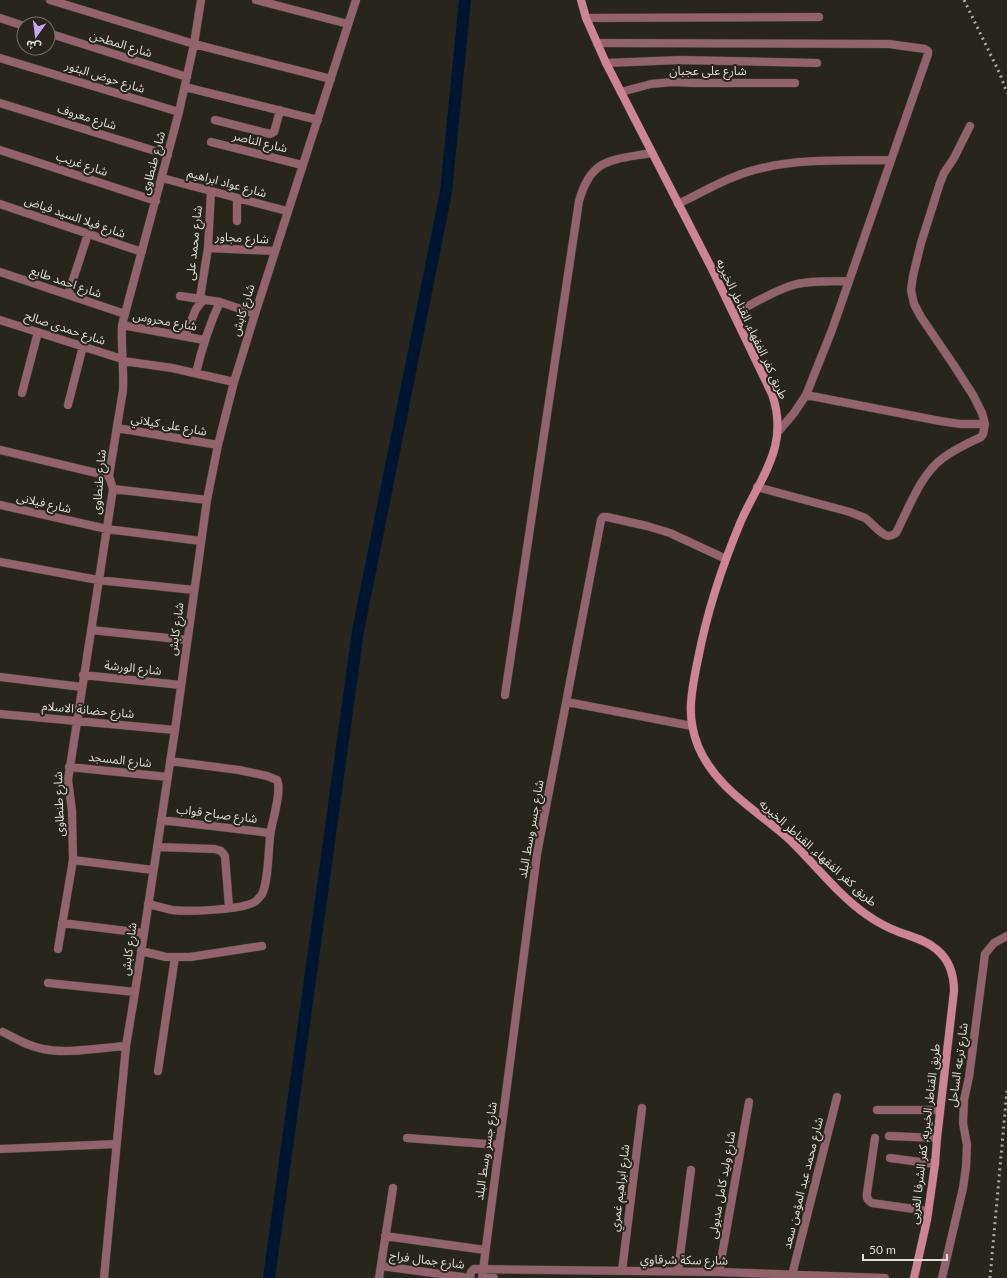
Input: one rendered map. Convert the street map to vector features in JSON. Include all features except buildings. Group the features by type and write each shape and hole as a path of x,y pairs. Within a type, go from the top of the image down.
{"street":[{"path":"50,0 194,44 331,79"},
{"name":"شارع طنطاوى","path":"58,949 73,860 72,811 68,780 83,675 113,489 109,476 123,390 123,360 121,341 122,325 179,112 194,44 201,0"},
{"path":"256,0 348,24"},
{"name":"شارع كابش","path":"104,1278 126,1046 175,730 207,500 218,445 234,382 274,251 356,0"},
{"name":"طريق كفر الفقهاء, القناطر الخيريه","path":"580,0 586,18 606,63 734,314 772,394 776,406 778,432 772,458 746,510 726,559 712,599 702,640 691,703 692,726 698,745 706,763 731,793 761,815 789,840 840,892 858,908 881,924 925,941 936,948 944,956 950,967 954,979 954,991"},
{"path":"586,18 819,17"},
{"path":"0,18 16,23"},
{"name":"شارع المطحن","path":"56,36 187,77"},
{"path":"597,43 889,44 925,49 928,51 832,330 806,395 794,413 778,432"},
{"name":"شارع حوض البثور","path":"0,58 179,112"},
{"path":"606,63 680,60 817,63"},
{"name":"شارع على عجبان","path":"621,92 651,84 672,82 795,83"},
{"path":"185,87 318,120"},
{"name":"شارع معروف","path":"0,103 168,155"},
{"path":"215,120 270,134 274,132 280,110"},
{"path":"757,487 850,512 864,518 883,534 888,536 896,533 922,482 930,470 942,458 981,437 983,434 985,424 982,413 973,395 921,317 914,304 912,290 913,276 921,243 940,183 970,126"},
{"name":"شارع الناصر","path":"211,142 302,165"},
{"name":"شارع غريب","path":"0,150 156,201"},
{"path":"505,695 579,201 583,187 590,175 598,167 612,160 651,153"},
{"path":"678,204 730,178 762,168 789,163 891,160"},
{"name":"شارع عواد ابراهيم","path":"162,178 287,211"},
{"name":"شارع محمد على","path":"202,298 208,248 211,191"},
{"path":"237,198 237,221"},
{"name":"شارع فيلا السيد فياض","path":"0,204 142,252"},
{"path":"68,295 88,234"},
{"name":"شارع مجاور","path":"208,248 274,251"},
{"name":"شارع احمد طايع","path":"0,272 125,314"},
{"path":"734,314 771,294 791,286 811,282 849,281"},
{"path":"180,296 202,298 220,302 255,314"},
{"path":"185,336 202,298"},
{"path":"196,373 204,340 220,302"},
{"name":"شارع حمدى صالح","path":"1,322 83,346 123,360 196,373 234,382"},
{"name":"شارع محروس","path":"122,325 204,340"},
{"path":"22,393 38,332"},
{"path":"68,405 83,346"},
{"path":"806,395 940,421 985,424"},
{"name":"شارع على كيلاني","path":"117,428 218,445"},
{"path":"0,450 109,476"},
{"path":"113,489 207,500"},
{"name":"شارع فيلانى","path":"0,505 106,529 201,541"},
{"name":"شارع جسر وسط البلد","path":"482,1278 537,854 600,524 603,517 647,526 670,533 726,559"},
{"path":"0,562 98,580 194,590"},
{"path":"90,630 187,640"},
{"name":"شارع الورشة","path":"83,675 181,686"},
{"name":"شارع حضانة الاسلام","path":"0,677 82,687"},
{"path":"567,702 692,726"},
{"name":"شارع حضانة الاسلام","path":"0,714 175,730"},
{"path":"148,904 173,910 229,908 256,901 262,894 265,885 270,832 279,788 279,783 277,780 267,776 239,770 170,761"},
{"name":"شارع المسجد","path":"70,767 168,777"},
{"name":"شارع صباح قواب","path":"161,820 270,832"},
{"path":"157,847 215,849 221,851 225,856 229,908"},
{"path":"73,860 153,870"},
{"path":"62,922 143,933"},
{"name":"شارع ترعه الساحل","path":"942,1278 965,1174 967,1145 963,1123 964,1100 969,1077 985,954 994,943 1007,936"},
{"path":"140,951 166,957 190,957 262,946"},
{"path":"158,1072 175,957"},
{"path":"48,982 135,992"},
{"name":"طريق القناطر الخيريه, كفر الشرفا الغربى","path":"914,1278 928,1211 935,1164 954,991"},
{"path":"3,1032 22,1043 43,1049 64,1050 126,1046"},
{"name":"شارع محمد عبد المؤمن سعد","path":"792,1275 837,1097"},
{"name":"شارع وليد كامل مدبولى","path":"720,1272 749,1102"},
{"name":"شارع ابراهيم غمري","path":"622,1271 642,1108"},
{"path":"878,1110 940,1110"},
{"path":"889,1136 937,1138"},
{"path":"407,1138 500,1145"},
{"path":"875,1138 866,1197 868,1201 872,1203 928,1211"},
{"path":"0,1149 116,1144"},
{"path":"890,1158 935,1164"},
{"path":"678,1271 691,1170"},
{"path":"379,1278 393,1188"},
{"path":"385,1236 485,1250"},
{"name":"شارع جمال فراج","path":"380,1266 470,1278"},
{"path":"470,1278 472,1269 483,1269"},
{"name":"شارع سكة شرقاوي","path":"483,1269 678,1271 885,1278"},
{"path":"482,1278 494,1278"}],"waterway":[{"path":"269,1278 358,631 446,192 465,0"}],"railway":[{"path":"964,0 1000,74 1007,93"},
{"path":"990,1278 1007,1090"}]}
